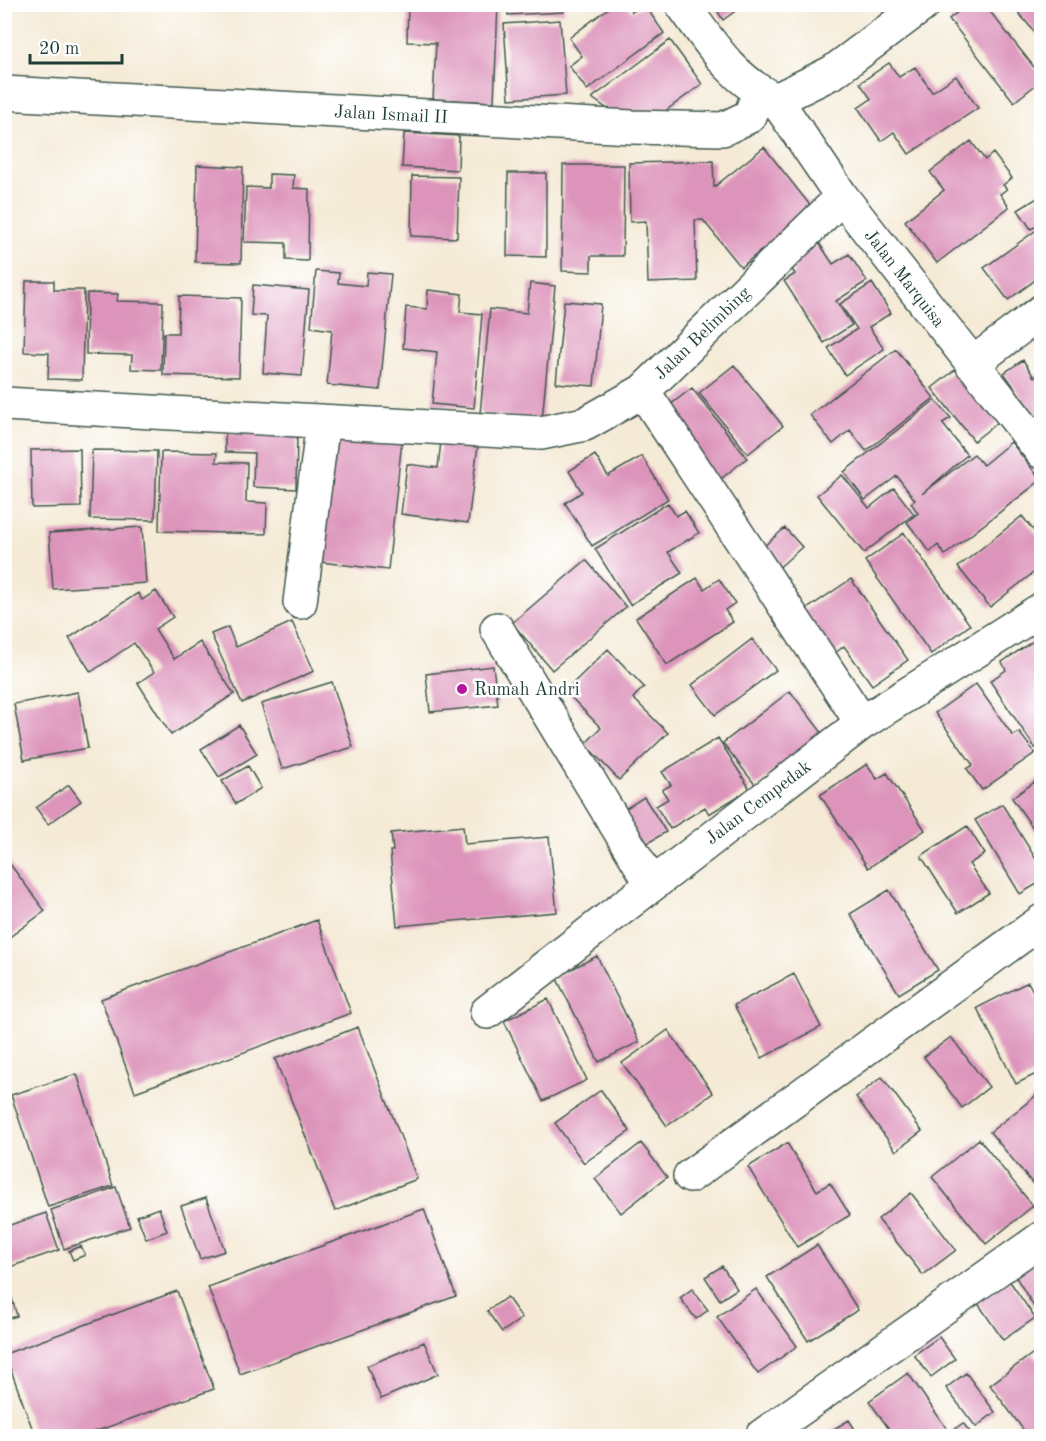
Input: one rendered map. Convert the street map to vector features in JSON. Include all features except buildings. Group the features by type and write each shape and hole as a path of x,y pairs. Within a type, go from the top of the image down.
{"street":[{"name":"Jalan Marquisa","path":"682,4 725,64 767,96 1041,452"},
{"path":"767,96 833,72 924,4"},
{"name":"Jalan Ismail II","path":"4,93 631,127 723,129 750,116 767,96"},
{"name":"Jalan Belimbing","path":"4,404 541,433 585,424 643,391 843,197"},
{"path":"972,364 1041,311"},
{"path":"643,391 862,723"},
{"path":"300,602 323,421"},
{"name":"Jalan Cempedak","path":"487,1012 862,723 1041,609"},
{"path":"497,629 651,884"},
{"path":"690,1176 1041,921"},
{"path":"762,1437 1041,1238"}],"place":[{"name":"Rumah Andri","path":"462,689"}]}
